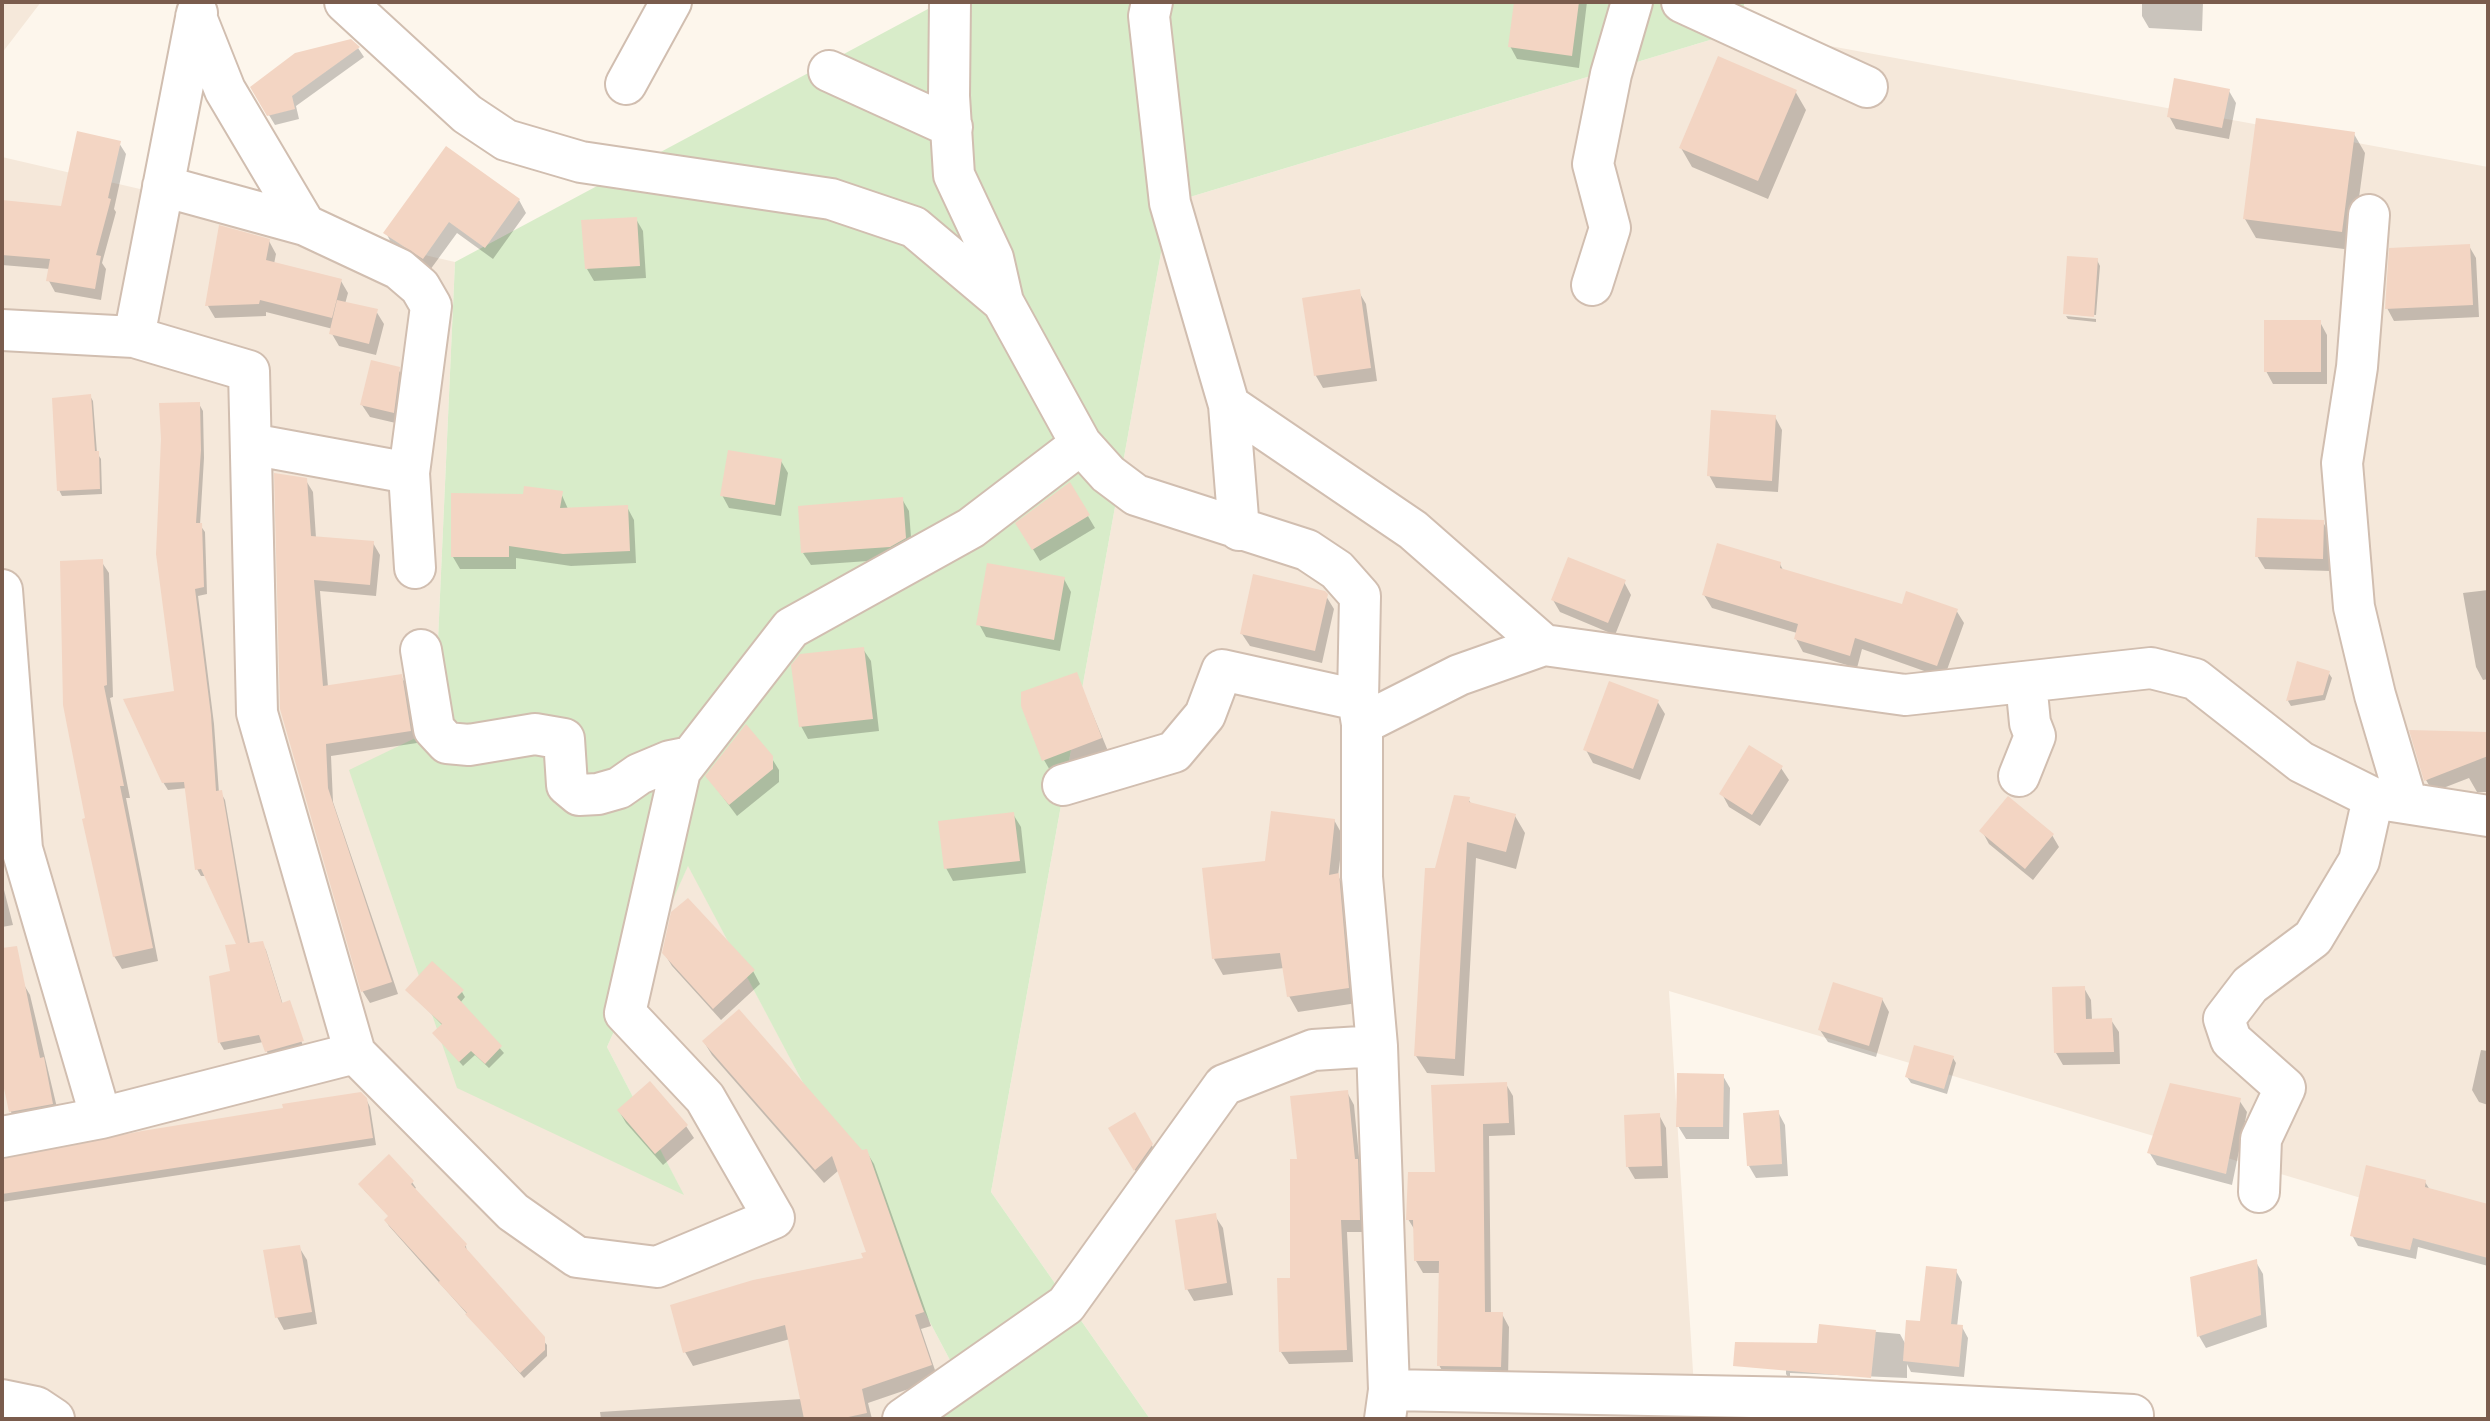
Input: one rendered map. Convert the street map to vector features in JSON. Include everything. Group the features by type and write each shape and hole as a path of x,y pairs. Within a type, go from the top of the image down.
{"street":[{"path":"345,2 467,114 506,140 581,162 831,199 914,227 1003,302"},
{"path":"626,84 671,2"},
{"path":"950,2 954,175 993,258 1003,302 1081,444 1108,474 1136,495 1307,550 1337,570 1360,596 1362,877 1377,1046 1387,1405 2133,1415"},
{"path":"1152,2 1149,16 1170,203 1229,405 1239,530"},
{"path":"1592,285 1610,228 1593,164 1611,74 1632,2"},
{"path":"1682,2 1867,87"},
{"path":"134,337 198,10"},
{"path":"198,10 225,90 305,225"},
{"path":"829,71 952,127"},
{"path":"163,186 305,225 399,269 420,287 431,306 409,473 415,568"},
{"path":"2259,1192 2261,1139 2285,1088 2231,1040 2224,1019 2250,985 2313,938 2359,861 2390,800 2375,695 2354,607 2342,463 2357,367 2369,215"},
{"path":"2,330 134,337 249,371 257,713 355,1053 513,1212 577,1257 657,1267 774,1218 705,1098 625,1013 680,771 791,628 971,528 1081,444"},
{"path":"1229,405 1413,530 1544,645"},
{"path":"251,449 267,447 409,473"},
{"path":"2,590 22,849 101,1118"},
{"path":"1063,785 1174,752 1205,715 1222,670 1360,712 1544,645 1905,695 2151,668 2195,679 2301,762 2390,800 2488,816"},
{"path":"421,650 434,729 447,743 469,745 535,734 564,739 567,785 579,795 619,788 639,774 670,761 690,757"},
{"path":"2019,776 2035,736 2030,723 2026,682"},
{"path":"903,1419 1066,1305 1224,1085 1313,1050 1377,1046"},
{"path":"2,1137 101,1118 355,1053"},
{"path":"2,1400 36,1407 54,1419"}],"shaded area":[{"path":"2,2 41,2 2,53"},
{"path":"1743,30 2488,167 2488,1236 1669,991 1696,1419 1150,1419 991,1192 1170,203"},
{"path":"2,157 455,262 434,729 683,1194 607,1047 688,865 960,1379 925,1419 2,1419"}],"green space":[{"path":"941,2 1744,2 1743,30 1170,203 991,1192 1150,1419 925,1419 960,1379 688,866 607,1047 684,1195 457,1088 349,770 434,729 455,262"}],"building":[{"path":"1514,2 1579,2 1572,56 1508,47"},
{"path":"351,39 360,47 292,96 295,109 267,116 250,87 295,53"},
{"path":"1718,56 1797,90 1758,181 1679,148"},
{"path":"2174,78 2230,89 2222,128 2167,117"},
{"path":"2256,118 2355,132 2342,232 2243,219"},
{"path":"77,131 121,141 108,198 111,199 96,255 101,256 95,289 46,281 50,259 2,255 2,200 61,206"},
{"path":"446,146 520,199 485,248 449,222 423,259 383,233"},
{"path":"637,217 640,266 585,269 581,220"},
{"path":"219,225 270,239 266,260 342,279 332,318 260,300 259,304 205,306"},
{"path":"2470,244 2473,305 2385,309 2389,248"},
{"path":"2067,256 2098,258 2094,317 2063,314"},
{"path":"1360,289 1371,368 1314,376 1302,298"},
{"path":"337,300 378,309 369,344 329,334"},
{"path":"2264,320 2321,320 2321,372 2264,372"},
{"path":"371,360 400,367 394,413 360,405"},
{"path":"91,394 95,451 99,451 100,489 57,491 52,398"},
{"path":"200,402 201,450 196,523 202,523 204,587 195,589 211,715 216,791 222,790 248,943 263,941 282,1003 290,1000 304,1041 265,1052 259,1035 218,1043 209,976 230,971 225,945 236,944 201,869 195,870 184,782 162,783 123,699 174,691 156,554 161,439 159,403"},
{"path":"1711,410 1776,415 1772,481 1707,476"},
{"path":"728,450 782,459 775,505 720,496"},
{"path":"274,473 307,478 311,536 374,541 370,585 314,580 323,686 402,674 411,731 326,744 328,788 392,982 361,992 280,709"},
{"path":"1070,482 1090,515 1032,550 1015,523"},
{"path":"524,486 563,491 560,508 628,505 630,551 563,554 509,546 509,557 451,557 451,493 523,494"},
{"path":"903,497 906,538 890,547 801,553 798,506"},
{"path":"2257,518 2324,520 2323,559 2255,557"},
{"path":"1717,543 1781,562 1780,568 1902,604 1906,591 1958,609 1937,666 1855,638 1850,656 1794,639 1798,624 1702,595"},
{"path":"1568,557 1626,580 1608,623 1551,600"},
{"path":"103,559 107,685 104,686 124,786 120,786 153,948 113,957 82,819 85,818 63,705 60,561"},
{"path":"987,563 1065,577 1054,640 976,625"},
{"path":"1253,574 1328,594 1315,651 1240,634"},
{"path":"864,647 873,719 799,727 791,665 800,654"},
{"path":"2297,661 2330,671 2323,695 2286,701"},
{"path":"1077,672 1102,738 1042,761 1021,706 1021,692"},
{"path":"1609,681 1659,700 1633,769 1583,750"},
{"path":"746,724 773,756 773,769 729,805 705,776"},
{"path":"2409,730 2488,732 2488,756 2424,781"},
{"path":"1749,745 1783,766 1752,815 1719,794"},
{"path":"1454,795 1470,797 1469,802 1516,814 1506,852 1467,842 1455,1059 1414,1056 1425,868 1435,868"},
{"path":"2008,796 2054,834 2025,869 1979,831"},
{"path":"1271,811 1335,819 1329,875 1339,873 1349,988 1287,997 1280,953 1212,959 1202,868 1265,861"},
{"path":"1014,812 1020,861 944,869 938,821"},
{"path":"688,898 755,970 713,1009 662,953 671,912"},
{"path":"17,946 40,1058 44,1057 53,1104 9,1112 2,1079 2,948"},
{"path":"432,961 464,990 457,997 502,1046 485,1064 471,1051 459,1062 432,1033 442,1024 405,990"},
{"path":"1833,982 1883,998 1869,1046 1818,1030"},
{"path":"2085,986 2086,1019 2112,1018 2114,1052 2054,1053 2052,987"},
{"path":"739,1009 862,1150 867,1149 924,1312 915,1315 932,1365 862,1389 867,1413 839,1419 804,1419 785,1325 683,1353 670,1305 753,1280 863,1258 861,1253 866,1252 832,1156 815,1170 702,1041"},
{"path":"1914,1045 1954,1056 1944,1089 1905,1077"},
{"path":"1677,1073 1724,1074 1723,1127 1676,1127"},
{"path":"650,1081 688,1125 655,1154 617,1110"},
{"path":"1507,1082 1509,1123 1483,1124 1485,1312 1503,1312 1501,1367 1437,1366 1439,1261 1414,1261 1413,1220 1406,1220 1408,1172 1435,1172 1431,1085"},
{"path":"2170,1083 2241,1098 2226,1174 2147,1153"},
{"path":"1348,1090 1355,1159 1358,1159 1360,1220 1341,1220 1347,1350 1279,1352 1277,1278 1290,1278 1290,1159 1297,1159 1290,1096"},
{"path":"361,1092 367,1098 373,1138 2,1194 2,1159 142,1131 283,1108 282,1104"},
{"path":"1779,1110 1782,1164 1747,1166 1743,1113"},
{"path":"1135,1112 1153,1144 1134,1171 1108,1128"},
{"path":"1660,1113 1662,1166 1626,1167 1624,1115"},
{"path":"389,1154 414,1181 411,1184 467,1244 465,1247 545,1337 545,1350 520,1373 384,1220 388,1216 358,1184"},
{"path":"2366,1165 2426,1180 2425,1187 2488,1204 2488,1258 2413,1238 2410,1250 2350,1236"},
{"path":"1216,1213 1227,1283 1185,1290 1175,1220"},
{"path":"300,1245 312,1312 275,1318 263,1250"},
{"path":"2257,1259 2261,1315 2197,1337 2190,1277"},
{"path":"1926,1266 1957,1269 1951,1324 1963,1325 1959,1367 1903,1361 1906,1320 1920,1321"},
{"path":"1819,1324 1876,1330 1871,1378 1733,1366 1735,1342 1817,1343"}]}
